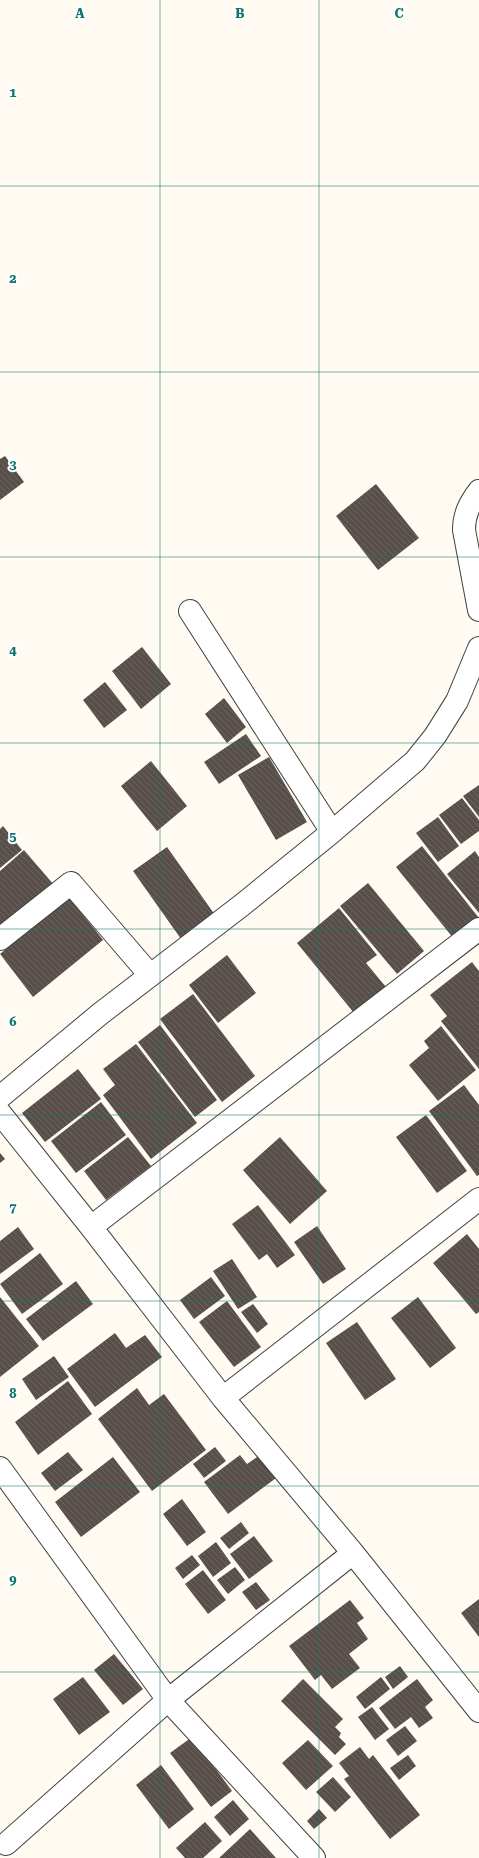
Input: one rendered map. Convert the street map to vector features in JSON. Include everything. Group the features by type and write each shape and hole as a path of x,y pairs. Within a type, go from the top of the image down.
{"street":[{"path":"479,491 471,501 464,518 464,530 479,610"},
{"path":"190,611 332,832"},
{"path":"0,1097 100,1014 332,832 415,761 435,736 457,701 479,648"},
{"path":"0,939 71,883 150,975"},
{"path":"91,1227 479,929"},
{"path":"0,1113 91,1227 223,1398 353,1553 479,1711"},
{"path":"223,1398 479,1199"},
{"path":"0,1468 168,1700 314,1858"},
{"path":"8,1846 168,1700 353,1553"}],"building":[{"path":"5,456 24,482 0,500 0,459"},
{"path":"376,484 419,538 378,570 336,516"},
{"path":"142,647 171,684 141,709 112,671"},
{"path":"105,682 127,710 104,728 83,700"},
{"path":"224,698 246,727 227,743 205,714"},
{"path":"246,734 261,756 219,784 204,762"},
{"path":"269,757 307,822 276,840 238,775"},
{"path":"151,761 187,806 157,831 121,786"},
{"path":"479,785 479,817 463,796"},
{"path":"462,798 479,820 479,831 461,844 439,815"},
{"path":"438,817 459,846 438,862 416,833"},
{"path":"3,826 22,850 0,868 0,829"},
{"path":"422,846 479,918 454,939 396,867"},
{"path":"167,847 215,915 181,939 133,871"},
{"path":"24,850 54,885 0,932 0,871"},
{"path":"475,851 479,857 479,913 447,874"},
{"path":"368,883 424,951 397,974 340,906"},
{"path":"69,897 103,940 33,997 0,954"},
{"path":"339,908 377,955 366,963 386,987 354,1013 297,943"},
{"path":"227,955 256,993 218,1023 189,985"},
{"path":"472,962 479,971 479,1069 441,1021 447,1016 430,995"},
{"path":"193,994 255,1076 222,1102 160,1019"},
{"path":"160,1025 217,1100 195,1117 138,1042"},
{"path":"441,1026 476,1070 438,1101 409,1065 429,1048 424,1041"},
{"path":"136,1044 197,1123 151,1159 103,1095 115,1085 103,1069"},
{"path":"78,1069 101,1099 45,1142 22,1113"},
{"path":"464,1085 479,1105 479,1175 477,1176 429,1111"},
{"path":"101,1102 126,1135 76,1173 51,1141"},
{"path":"426,1115 467,1171 437,1193 396,1137"},
{"path":"128,1137 151,1166 106,1200 84,1171"},
{"path":"280,1137 327,1191 290,1224 243,1170"},
{"path":"0,1153 5,1159 0,1163"},
{"path":"258,1205 295,1255 277,1268 267,1254 259,1260 232,1224"},
{"path":"317,1226 346,1269 323,1284 294,1242"},
{"path":"18,1227 34,1249 0,1274 0,1241"},
{"path":"467,1234 479,1249 479,1312 476,1314 433,1263"},
{"path":"40,1253 63,1284 22,1314 0,1284"},
{"path":"232,1259 257,1297 238,1309 213,1271"},
{"path":"211,1277 225,1296 194,1319 180,1300"},
{"path":"76,1281 93,1304 43,1341 26,1319"},
{"path":"0,1297 39,1346 0,1377"},
{"path":"418,1297 456,1348 430,1368 391,1318"},
{"path":"227,1301 261,1347 234,1367 199,1322"},
{"path":"253,1304 268,1324 257,1333 241,1312"},
{"path":"357,1322 396,1379 365,1400 326,1343"},
{"path":"115,1333 126,1348 145,1335 162,1357 95,1407 67,1369"},
{"path":"54,1356 69,1377 36,1400 22,1379"},
{"path":"68,1381 92,1414 38,1455 15,1422"},
{"path":"137,1388 149,1405 164,1394 206,1450 152,1491 98,1419"},
{"path":"215,1447 226,1461 204,1478 193,1464"},
{"path":"68,1452 83,1470 55,1491 41,1473"},
{"path":"263,1453 280,1475 228,1514 204,1482 240,1455 247,1464"},
{"path":"113,1457 140,1492 81,1537 55,1502"},
{"path":"182,1499 206,1532 187,1546 163,1514"},
{"path":"241,1522 249,1533 229,1549 220,1538"},
{"path":"254,1536 273,1561 249,1579 230,1554"},
{"path":"216,1542 231,1563 213,1577 198,1556"},
{"path":"192,1555 200,1565 183,1579 175,1568"},
{"path":"235,1567 245,1580 228,1594 217,1580"},
{"path":"203,1570 226,1600 208,1614 185,1584"},
{"path":"256,1582 270,1600 256,1610 242,1592"},
{"path":"479,1599 479,1637 461,1613"},
{"path":"350,1600 364,1618 357,1623 368,1639 349,1654 360,1668 332,1689 321,1675 315,1680 289,1646"},
{"path":"114,1654 143,1689 123,1705 94,1670"},
{"path":"400,1666 408,1677 393,1689 385,1677"},
{"path":"83,1677 110,1712 79,1735 53,1699"},
{"path":"381,1677 390,1689 365,1709 356,1697"},
{"path":"303,1679 343,1719 335,1727 341,1733 339,1737 346,1744 335,1755 281,1701"},
{"path":"417,1679 433,1700 425,1707 433,1718 419,1728 411,1717 395,1729 379,1708"},
{"path":"372,1707 389,1729 375,1740 358,1717"},
{"path":"405,1726 417,1741 398,1756 386,1740"},
{"path":"192,1737 232,1791 211,1807 170,1753"},
{"path":"308,1740 333,1766 306,1790 282,1763"},
{"path":"360,1747 369,1759 373,1755 420,1815 390,1839 344,1779 349,1776 339,1763"},
{"path":"408,1755 416,1766 399,1780 390,1768"},
{"path":"161,1765 194,1809 169,1829 136,1785"},
{"path":"333,1777 351,1797 335,1812 316,1792"},
{"path":"233,1800 249,1819 230,1836 214,1817"},
{"path":"319,1809 327,1818 314,1829 307,1821"},
{"path":"205,1822 222,1841 203,1858 185,1858 176,1848"},
{"path":"250,1829 276,1858 219,1858"}]}
